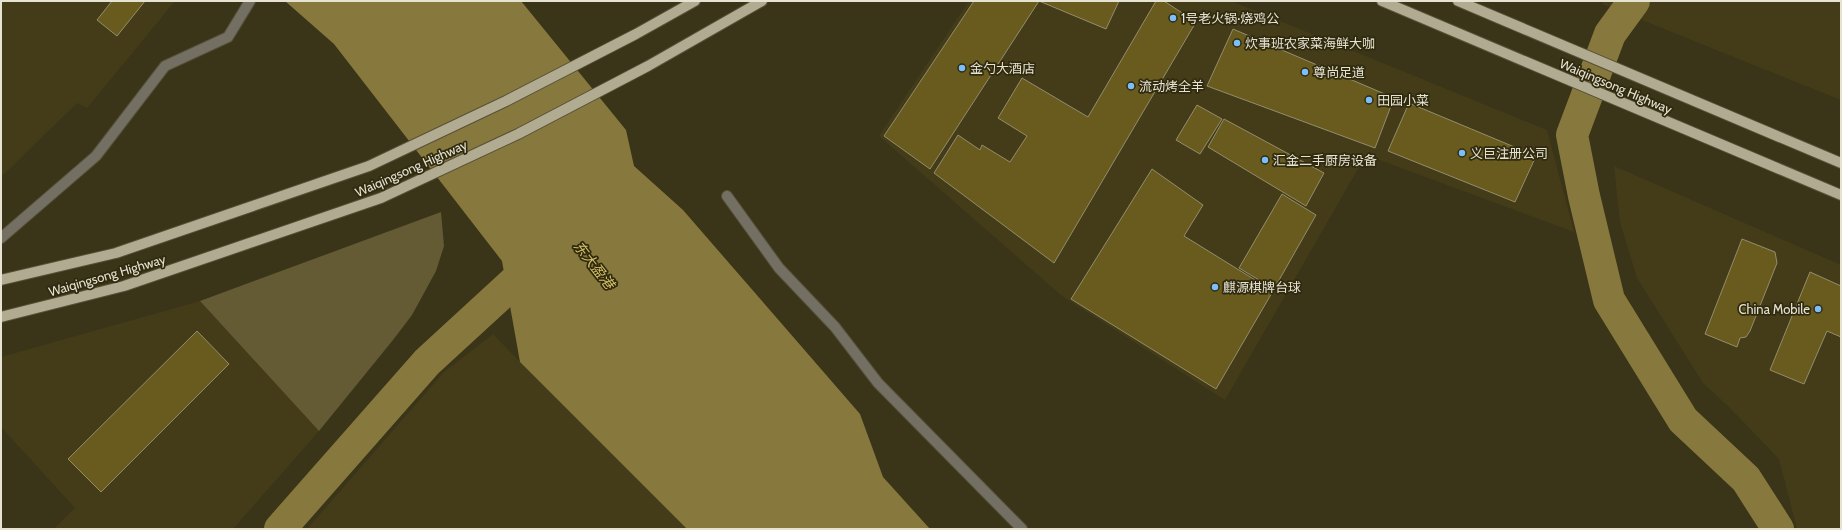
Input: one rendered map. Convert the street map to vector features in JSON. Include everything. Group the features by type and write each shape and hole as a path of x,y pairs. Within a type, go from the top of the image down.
{"main road":[{"name":"Waiqingsong Highway","path":"1,280 116,253 369,166 506,101 636,34 695,1"},
{"name":"Waiqingsong Highway","path":"1,317 124,286 381,198 518,134 648,66 762,1"},
{"name":"Waiqingsong Highway","path":"1382,1 1841,195"},
{"name":"Waiqingsong Highway","path":"1458,1 1841,163"}],"street":[{"path":"1,238 96,156 165,66 228,37 249,1"},
{"path":"727,196 779,268 835,327 878,383 1022,529"}],"shaded area":[{"path":"1,1 175,1 87,108 77,103 1,177"},
{"path":"969,1 1231,1 1547,130 1574,232 1366,155 1225,400 1062,296 879,136"},
{"path":"1604,1 1841,1 1841,100 1602,4"},
{"path":"1614,166 1841,265 1841,529 1797,529 1779,459 1729,407 1703,383 1637,278 1620,222"},
{"path":"441,212 444,246 436,271 412,315 319,431 200,301"},
{"path":"200,301 319,431 233,529 54,529 75,508 1,427 1,357"},
{"path":"493,334 687,529 307,529 443,373"}],"water":[{"name":"东大盈港","path":"285,1 521,1 626,130 634,166 683,210 860,414 883,477 930,529 687,529 520,362 502,261 334,44"}],"building":[{"path":"112,1 145,1 117,36 97,20"},
{"name":"金勺大酒店","path":"974,1 1039,1 930,169 884,136"},
{"path":"1039,1 1119,1 1106,29"},
{"path":"1156,1 1164,1 1196,22 1054,263 934,173 958,135 980,150 982,145 1010,162 1027,136 998,118 1022,78 1088,117"},
{"path":"1233,29 1394,98 1375,148 1207,86"},
{"name":"义巨注册公司","path":"1409,103 1536,156 1515,202 1388,151"},
{"path":"1197,105 1222,119 1200,154 1176,140"},
{"name":"汇金二手厨房设备","path":"1224,119 1324,173 1306,206 1208,147"},
{"path":"1152,169 1203,205 1184,236 1273,291 1216,389 1071,299"},
{"path":"1282,194 1316,215 1274,289 1239,268"},
{"path":"1742,239 1775,252 1777,263 1750,331 1746,337 1740,338 1737,347 1705,334"},
{"name":"China Mobile","path":"1810,272 1841,286 1841,337 1827,331 1804,384 1770,370"},
{"path":"197,331 229,364 101,492 68,459"}],"waterway":[{"path":"1634,1 1610,34 1572,135 1584,196 1609,300 1683,420 1746,479 1778,529"},
{"path":"280,529 427,362 538,260"}],"place":[{"name":"1号老火锅·烧鸡公","path":"1173,18"},
{"name":"炊事班农家菜海鲜大咖","path":"1237,43"},
{"name":"金勺大酒店","path":"962,68"},
{"name":"尊尚足道","path":"1305,72"},
{"name":"流动烤全羊","path":"1131,86"},
{"name":"田园小菜","path":"1369,100"},
{"name":"义巨注册公司","path":"1462,153"},
{"name":"汇金二手厨房设备","path":"1265,160"},
{"name":"麒源棋牌台球","path":"1215,287"},
{"name":"China Mobile","path":"1818,309"}]}
